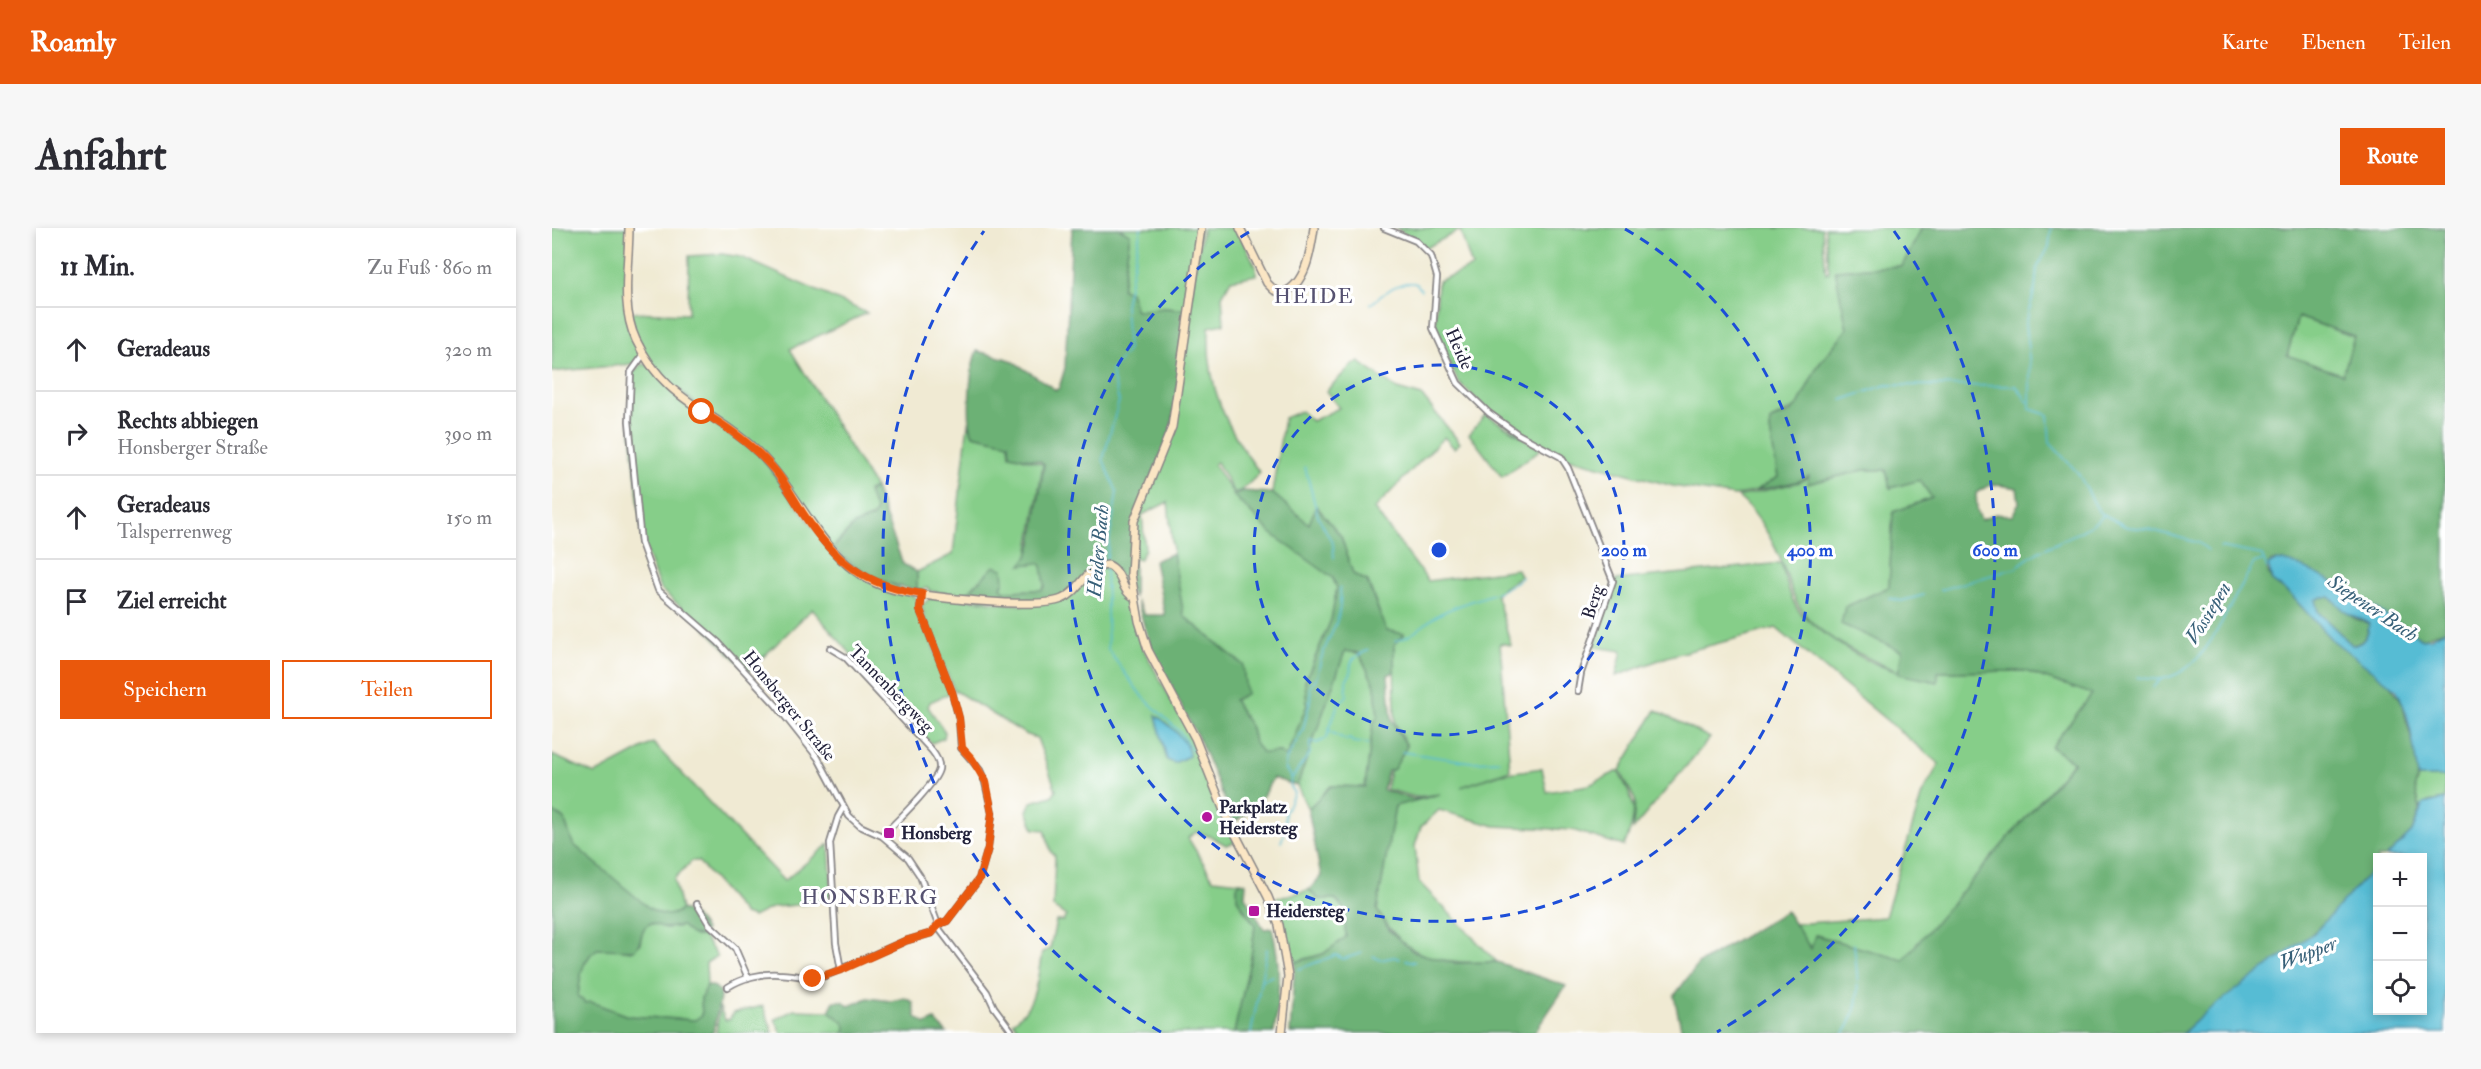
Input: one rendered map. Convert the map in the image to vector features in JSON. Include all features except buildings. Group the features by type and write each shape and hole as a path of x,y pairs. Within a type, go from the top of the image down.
{"main road":[{"path":"628,228 628,312 633,333 644,354 661,378 684,402 723,424 759,453 778,474 833,552 872,581 891,588 922,594 1023,604 1045,603 1066,597 1091,570 1106,565 1116,571 1127,593 1134,597"},
{"path":"1201,228 1172,427 1136,515 1131,533 1130,560 1134,597 1149,650 1195,738 1226,816 1268,897 1279,925 1288,976 1282,1033"},
{"path":"1240,228 1267,283 1274,290 1282,293 1292,287 1302,272 1310,251 1314,228"}],"street":[{"name":"Heide","path":"1384,228 1416,241 1431,256 1437,277 1433,328 1458,383 1476,402 1518,434 1562,457"},
{"name":"Honsberger Straße","path":"644,354 635,363 630,375 629,422 636,516 651,576 658,590 712,636 776,705 818,758 843,808 860,826 882,836 915,867 942,934 987,992 994,1008 1011,1030"},
{"name":"Berg","path":"1562,457 1613,581 1581,673 1578,691"},
{"path":"728,987 748,978 778,974 813,979 841,970 905,941 932,933 939,924 947,921 979,879 988,848 992,813 986,782 972,759 962,748 959,718 952,692 920,610 922,594"},
{"name":"Tannenbergweg","path":"830,648 845,657 865,678 932,751 939,766 930,784 882,836"},
{"path":"841,970 836,943 830,843 837,817 843,808"},
{"path":"697,904 709,924 735,948 748,978"}],"green space":[{"path":"552,228 628,228 630,320 643,354 633,364 552,372"},
{"path":"1072,228 1118,228 1130,234 1122,289 1130,292 1136,311 1164,308 1188,310 1172,427 1134,521 1134,597 1119,574 1102,566 1059,600 981,599 965,596 994,566 1003,569 1004,582 1001,587 1004,591 1042,590 1045,586 1042,566 1039,563 1021,565 1028,556 1032,543 1044,464 1040,461 1010,455 1009,443 973,435 970,393 972,368 977,351 1011,360 1056,390 1059,388 1065,368"},
{"path":"1118,228 1200,228 1187,310 1164,308 1136,311 1130,292 1122,289 1130,235"},
{"path":"1203,228 1237,228 1256,267 1256,275 1231,280 1222,296 1224,324 1209,327 1209,349 1211,369 1220,405 1237,439 1260,473 1242,490 1234,493 1217,462 1214,464 1226,484 1252,515 1332,577 1337,588 1331,620 1305,681 1307,705 1286,758 1280,752 1263,753 1254,743 1251,728 1234,700 1243,665 1184,616 1175,571 1168,502 1142,515 1145,549 1139,560 1131,556 1132,534 1159,464"},
{"path":"1396,228 1822,228 1826,273 1829,272 1825,228 1922,228 1902,266 1836,270 1847,329 1817,367 1798,406 1771,420 1770,430 1778,477 1755,491 1735,496 1673,486 1565,457 1519,433 1489,411 1458,382 1435,329 1438,281 1472,267 1460,230 1426,248"},
{"path":"1922,228 2445,228 2445,630 2422,639 2347,591 2302,567 2284,561 2271,561 2267,570 2272,581 2291,595 2331,639 2387,680 2401,700 2414,748 2418,775 2415,787 2420,809 2412,832 2390,853 2373,853 2373,870 2299,946 2198,1019 2183,1033 1682,1033 1674,996 1698,964 1786,911 1811,949 1815,935 1903,960 2074,762 2051,747 2092,694 2025,671 1938,672 1938,682 1898,674 1902,651 1841,624 1845,607 1889,587 1893,512 1932,498 1920,480 1890,488 1886,470 1864,470 1807,484 1809,476 1800,481 1755,491 1778,477 1770,430 1771,420 1789,413 1799,404 1817,367 1847,329 1835,270 1902,266","holes":["2298,317 2354,336 2343,375 2287,355","1991,484 2017,488 2019,503 2012,516 1996,514 1981,520 1977,510 1976,493"]},
{"path":"722,254 741,257 867,313 790,349 875,488 868,491 876,511 873,517 854,525 832,548 760,453 672,386 651,363 637,337 630,312 688,314 689,256"},
{"path":"2298,317 2354,337 2344,375 2287,356"},
{"path":"1359,362 1397,389 1422,396 1460,443 1454,448 1444,437 1374,509 1428,581 1517,569 1520,576 1496,593 1511,645 1500,643 1510,770 1461,787 1501,774 1542,768 1547,792 1589,785 1618,771 1632,800 1632,825 1624,846 1572,830 1495,826 1439,810 1421,827 1415,846 1419,882 1497,962 1442,960 1414,950 1401,941 1377,910 1395,806 1440,794 1415,797 1386,789 1390,771 1394,769 1407,746 1395,723 1394,645 1368,581 1353,574 1341,536 1317,507 1309,525 1272,493 1284,418 1301,411 1312,421 1339,408 1326,391 1353,364"},
{"path":"641,364 648,365 759,454 832,553 915,597 950,693 930,702 928,707 945,732 944,738 932,743 921,735 812,609 748,672 700,623 660,589 643,544 630,422 633,373"},
{"path":"1486,414 1541,449 1502,477 1469,434"},
{"path":"968,423 973,435 1009,443 1011,455 1043,464 1028,556 1031,564 1039,562 1043,568 1046,579 1042,590 1004,591 1001,588 1002,584 987,576 980,579 965,596 930,591 928,588 917,590 917,572 953,554"},
{"path":"1864,470 1886,470 1890,488 1920,480 1932,498 1893,512 1889,587 1845,607 1842,624 1902,651 1899,672 1831,638 1808,619 1795,600 1767,532 1754,513 1738,497 1800,482 1810,476 1808,484"},
{"path":"875,488 903,564 917,572 917,590 872,576 852,564 833,548 854,525 873,517 876,511 868,493"},
{"path":"1243,491 1272,493 1309,524 1316,506 1341,536 1353,574 1367,581 1386,630 1404,634 1394,645 1394,672 1388,675 1392,721 1407,746 1394,769 1388,771 1383,790 1414,799 1429,797 1395,806 1377,910 1390,931 1414,952 1454,963 1497,962 1566,986 1534,1033 1290,1033 1295,962 1323,954 1346,937 1344,909 1335,899 1318,899 1309,890 1321,876 1308,809 1331,786 1365,787 1373,724 1378,716 1375,686 1359,653 1345,651 1297,786 1273,778 1256,808 1234,822 1200,741 1151,649 1137,601 1145,615 1165,615 1154,561 1173,553 1184,616 1243,665 1246,694 1234,700 1251,728 1254,743 1263,753 1280,752 1286,757 1307,705 1305,682 1331,620 1337,588 1333,578 1272,534 1233,495"},
{"path":"1781,563 1790,594 1801,614 1837,643 1891,670 1937,681 1938,672 2025,671 2093,694 2051,747 2074,761 1903,961 1816,935 1811,950 1794,924 1885,917 1922,794 1939,764 1776,628 1670,656 1616,676 1622,651 1594,647 1615,580"},
{"path":"1109,567 1117,574 1128,597 1145,652 1195,744 1213,794 1236,842 1226,845 1196,832 1188,838 1213,879 1241,882 1238,887 1238,899 1255,925 1251,957 1234,1033 1022,1033 1013,1022 1027,1008 1035,991 1042,952 1050,949 1056,921 1063,921 1066,916 1053,907 1055,856 1051,852 1045,830 1034,829 1027,811 1031,802 1052,796 1056,790 1037,738 1025,734 954,690 926,623 922,605 933,596 1021,605 1093,570","holes":["1156,715 1175,731 1187,746 1183,759 1174,763 1167,760"]},
{"path":"2330,597 2356,619 2369,623 2367,635 2363,640 2352,645 2318,612 2315,600"},
{"path":"1345,651 1359,653 1375,686 1378,716 1373,724 1365,787 1331,786 1308,809 1297,786"},
{"path":"1656,710 1710,738 1633,829 1635,800 1620,770"},
{"path":"653,743 784,881 829,844 832,894 812,903 775,907 753,917 744,914 698,861 692,861 674,879 681,909 679,911 663,915 643,904 573,844 564,819 552,811 552,755 595,774"},
{"path":"2418,777 2445,777 2445,799 2428,802 2420,808 2415,787"},
{"path":"552,811 564,819 573,844 649,908 669,915 681,909 695,916 705,930 703,936 696,936 682,926 665,928 651,923 644,928 639,944 634,950 597,949 584,964 578,996 585,1003 591,1002 628,1016 695,1020 702,1015 701,998 707,985 715,987 721,993 713,1033 552,1033"},
{"path":"1241,882 1246,883 1245,896 1264,929 1272,928 1275,941 1279,980 1274,1033 1234,1033 1251,957 1255,925 1237,899 1237,886"},
{"path":"1309,890 1318,899 1335,899 1344,909 1346,937 1323,954 1295,962 1276,898"},
{"path":"647,924 657,924 667,928 682,926 695,936 703,936 717,956 706,963 707,985 701,998 702,1015 695,1020 628,1016 591,1002 585,1003 578,996 581,969 591,954 597,949 610,948 631,951 640,944"},
{"path":"868,998 891,1001 905,998 913,1002 916,1017 926,1024 935,1020 947,1033 843,1033 846,1030 845,1024 829,1011 834,1001 843,1001 849,1006"},
{"path":"763,1006 773,1033 716,1033 720,1008 725,1020 730,1019 733,1013"},
{"path":"794,1010 829,1011 845,1024 846,1030 843,1033 781,1033 775,1019"}],"water":[{"path":"2277,560 2311,571 2371,605 2422,639 2431,638 2445,630 2445,777 2418,777 2408,720 2396,689 2331,639 2291,595 2272,581 2268,565","holes":["2330,597 2347,613 2369,623 2367,635 2363,641 2352,645 2318,612 2315,600"]},
{"path":"1156,715 1181,738 1189,756 1174,763 1167,760"},
{"name":"Wupper","path":"2445,799 2445,1033 2183,1033 2207,1011 2315,932 2373,869 2373,1015 2427,1015 2427,853 2390,853 2412,832 2423,804"}],"waterway":[{"name":"Heider Bach","path":"1106,562 1117,492 1103,459 1119,401 1111,371 1128,350 1125,305 1141,228"},
{"name":"Siepener Bach","path":"2051,228 2049,247 2037,268 2035,289 2025,324 2030,366 2030,409 2048,415 2050,443 2078,473 2099,512 2127,527 2148,529 2199,543 2208,550"},
{"path":"1371,304 1392,288 1405,283 1417,284 1421,290"},
{"path":"1842,400 1886,385 2016,386 2028,402"},
{"path":"1305,467 1318,516 1333,544 1334,558"},
{"path":"1940,590 2016,568 2037,553 2083,530 2104,515"},
{"name":"Siepener Bach","path":"2220,547 2262,555 2267,569"},
{"name":"Vossiepen","path":"2246,577 2254,563 2263,560"},
{"name":"Heider Bach","path":"1106,567 1108,650 1141,695 1180,732 1192,751"},
{"path":"1395,641 1409,636 1442,613 1504,589 1522,577"},
{"name":"Vossiepen","path":"2137,677 2161,679 2177,674 2190,665 2212,638 2246,578"},
{"path":"1281,842 1285,831 1285,813 1294,793 1290,787 1291,778 1285,768 1285,761 1303,730 1311,697 1310,686 1317,675 1338,616 1340,588"},
{"path":"1890,598 1901,601 1924,595"},
{"path":"1329,730 1338,704 1347,696 1346,680 1351,673 1352,661 1369,650"},
{"name":"Vossiepen","path":"2153,687 2161,679"},
{"path":"1292,778 1310,753 1310,741 1317,743 1326,739 1329,731 1346,740 1368,744"},
{"path":"1402,752 1471,762 1500,761"},
{"path":"1844,1033 1857,1001 1854,944"},
{"name":"Heider Bach","path":"1251,1033 1267,949"},
{"path":"1299,969 1336,955 1343,959 1362,953"},
{"path":"1373,956 1380,960 1394,957 1400,959"},
{"path":"1406,960 1415,962"},
{"path":"1262,980 1272,976"}],"place":[{"name":"Parkplatz Heidersteg","path":"1207,817"},
{"name":"Honsberg","path":"889,833"},
{"name":"Heidersteg","path":"1254,911"}],"district":[{"name":"HEIDE","path":"1314,296"},
{"name":"HONSBERG","path":"870,897"}],"route":[{"path":"702,412 723,424 759,453 778,474 817,534 849,566 859,574 882,585 922,594 920,610 952,692 959,718 962,748 980,770 986,782 990,802 991,828 984,867 979,879 947,921 939,924 938,929 932,933 905,941 841,970 813,979"}]}
